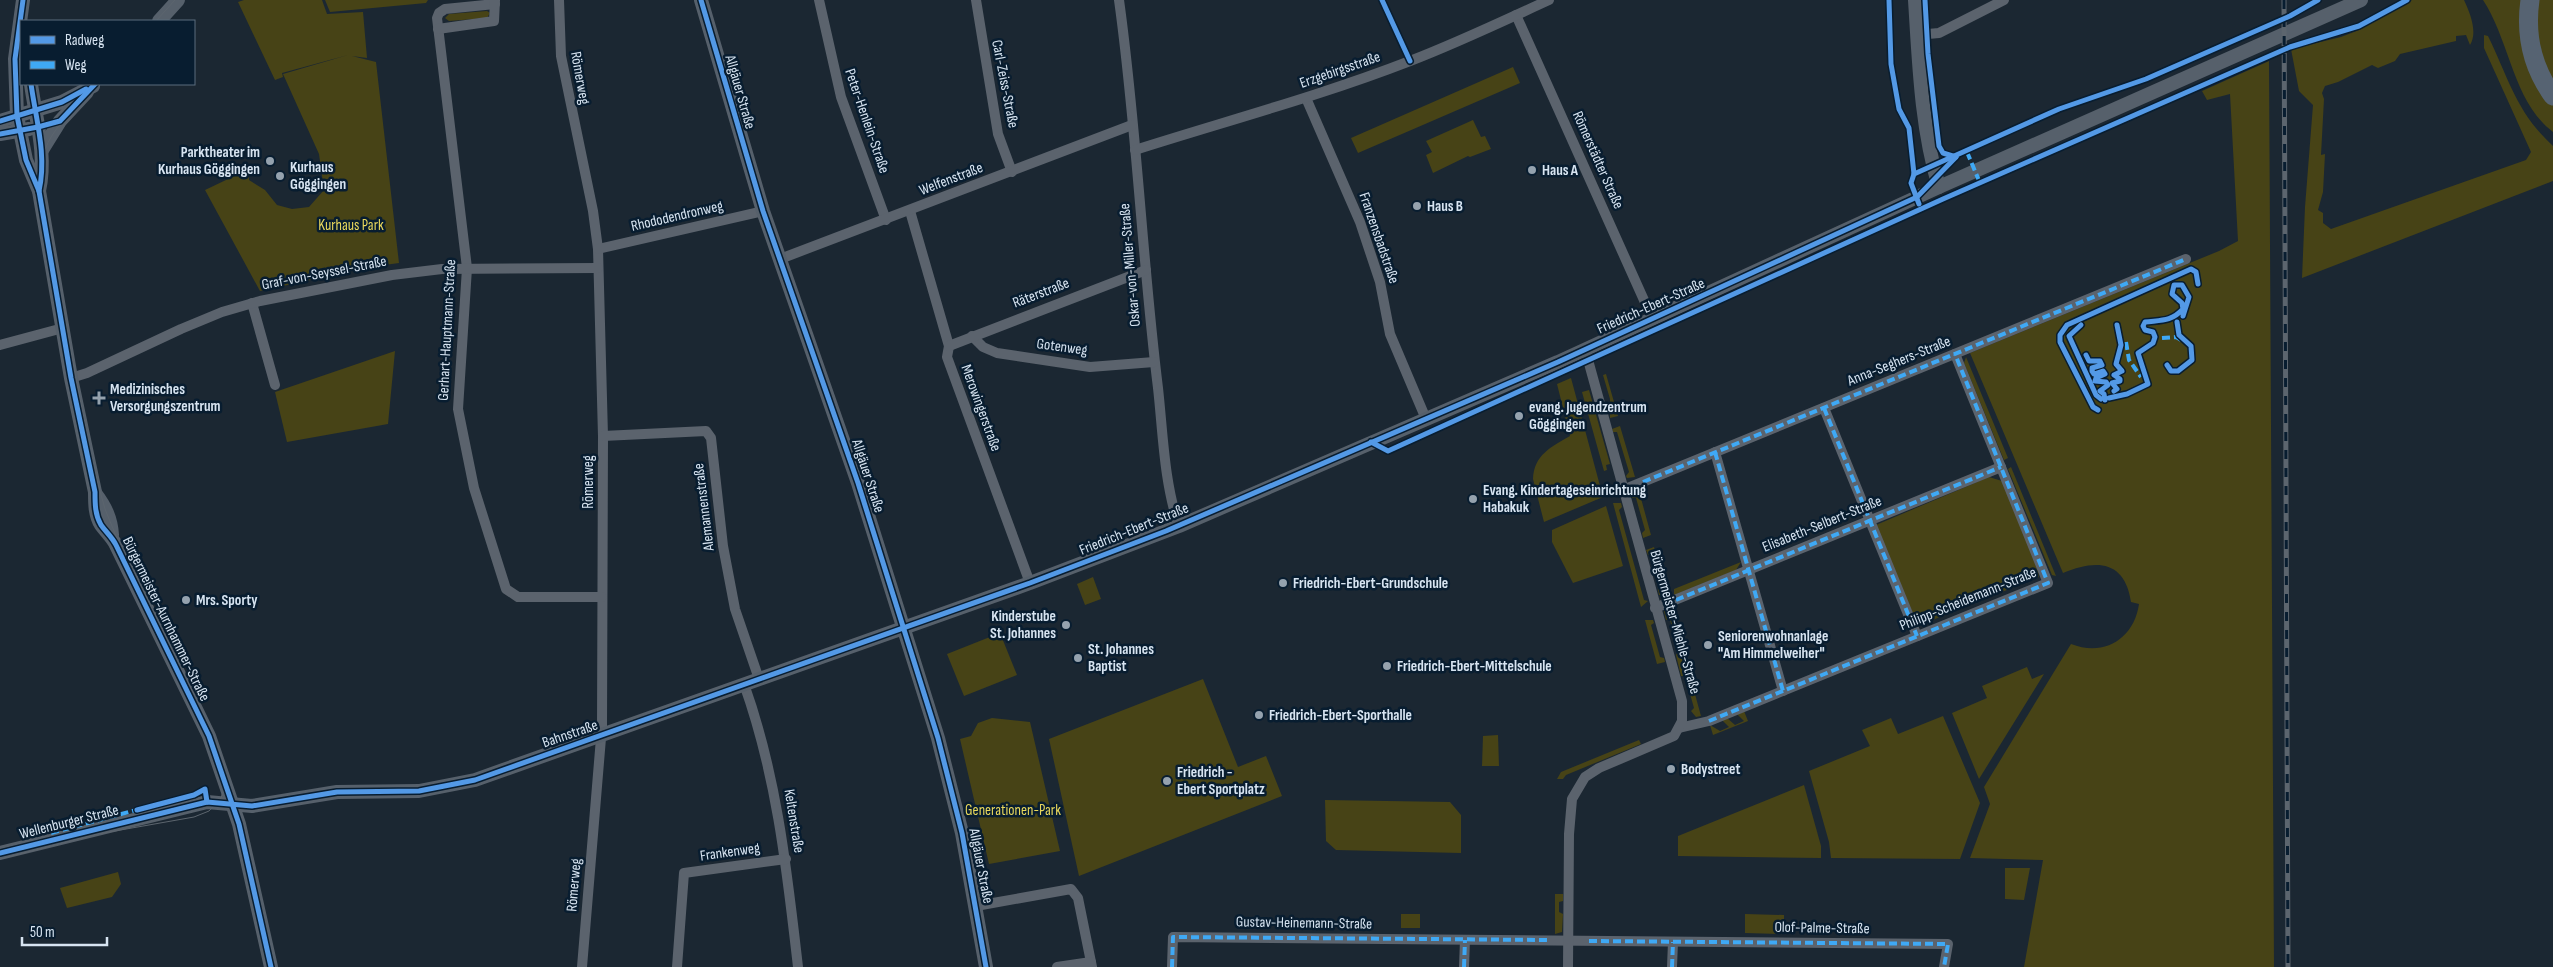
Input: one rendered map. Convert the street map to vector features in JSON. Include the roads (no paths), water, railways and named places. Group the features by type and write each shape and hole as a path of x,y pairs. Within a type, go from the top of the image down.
{"highway":[{"path":"2530,0 2527,18 2533,59 2553,96"}],"street":[{"path":"160,20 178,0"},
{"name":"Römerweg","path":"559,0 560,56 593,211 598,248 603,436 601,736 582,967"},
{"name":"Allgäuer Straße","path":"701,0 763,211 858,483 948,777 976,906 986,967"},
{"name":"Peter-Henlein-Straße","path":"819,0 841,97 886,220"},
{"name":"Carl-Zeiss-Straße","path":"976,0 998,134 1012,172"},
{"name":"Oskar-von-Miller-Straße","path":"1119,0 1154,362 1169,486 1173,508 1180,526"},
{"name":"Erzgebirgsstraße","path":"1135,150 1306,98 1410,61 1549,0"},
{"path":"1915,0 1924,116 1933,166 1940,187"},
{"path":"1917,35 1938,33 2004,0"},
{"name":"Friedrich-Ebert-Straße","path":"903,628 1030,583 1180,526 1426,420 1940,187 2361,0"},
{"name":"Gerhart-Hauptmann-Straße","path":"438,29 494,21 495,2 445,9 438,13 438,29 466,268 458,408 474,488 506,589 518,597 602,597"},
{"name":"Römerstädter Straße","path":"1516,15 1652,318"},
{"name":"Bürgermeister-Aurnhammer-Straße","path":"20,30 15,59 17,116 26,160 38,191 71,378 95,492 98,517 102,526 112,535 209,736 234,803 271,967"},
{"path":"0,121 62,102 94,85"},
{"path":"42,150 60,121 94,85"},
{"name":"Bürgermeister-Aurnhammer-Straße","path":"31,87 42,150 43,171 38,191"},
{"name":"Franzensbadstraße","path":"1306,98 1360,222 1380,282 1390,334 1426,420"},
{"path":"0,134 60,121"},
{"name":"Welfenstraße","path":"780,259 1132,125"},
{"name":"Rhododendronweg","path":"598,248 763,211"},
{"name":"Merowingerstraße","path":"910,211 949,346 947,358 1030,583"},
{"name":"Anna-Seghers-Straße","path":"1623,490 2186,259"},
{"name":"Graf-von-Seyssel-Straße","path":"71,378 87,373 189,326 252,303 392,275 466,268 598,268"},
{"name":"Räterstraße","path":"949,346 1146,270"},
{"path":"252,303 275,384"},
{"path":"0,346 62,328"},
{"name":"Gotenweg","path":"972,336 983,347 997,353 1090,367 1154,362"},
{"name":"Bürgermeister-Miehle-Straße","path":"1585,349 1682,701 1683,713 1679,728"},
{"name":"Philipp-Scheidemann-Straße","path":"1679,728 1705,723 2048,582 1955,354"},
{"path":"1824,408 1917,636"},
{"name":"Alemannenstraße","path":"603,436 706,431 711,438 723,546 735,609 759,679"},
{"path":"1715,452 1783,691"},
{"name":"Elisabeth-Selbert-Straße","path":"1655,608 2001,467"},
{"name":"Bahnstraße","path":"234,803 252,806 337,792 419,792 475,780 903,628"},
{"name":"Keltenstraße","path":"744,684 765,750 786,859 798,967"},
{"path":"1568,967 1570,809 1577,789 1585,777 1599,768 1659,744 1674,736 1679,728"},
{"name":"Wellenburger Straße","path":"0,853 207,802 234,803"},
{"name":"Frankenweg","path":"677,967 684,873 786,859"},
{"path":"976,906 1071,889 1078,898 1091,964 1057,967"},
{"name":"Gustav-Heinemann-Straße","path":"1172,967 1173,937 1568,941"},
{"path":"1464,967 1465,940"},
{"name":"Olof-Palme-Straße","path":"1568,941 1948,944 1944,967"},
{"path":"1672,967 1673,942"}],"tram line":[{"path":"157,20 175,0"},
{"path":"0,121 62,102 89,85"},
{"path":"0,859 98,834 194,817 209,811 221,798 226,782 224,764 214,735 116,536 105,509 92,462 41,192 40,173 48,142 65,119 100,85"}],"railway":[{"path":"2284,0 2288,967"}],"place":[{"name":"Parktheater im Kurhaus Göggingen","path":"270,161"},
{"name":"Haus A","path":"1532,170"},
{"name":"Kurhaus Göggingen","path":"280,176"},
{"name":"Haus B","path":"1417,206"},
{"name":"Medizinisches Versorgungszentrum","path":"99,398"},
{"name":"evang. Jugendzentrum Göggingen","path":"1519,416"},
{"name":"Evang. Kindertageseinrichtung Habakuk","path":"1473,499"},
{"name":"Friedrich-Ebert-Grundschule","path":"1283,583"},
{"name":"Mrs. Sporty","path":"186,600"},
{"name":"Kinderstube St. Johannes","path":"1066,625"},
{"name":"Seniorenwohnanlage \"Am Himmelweiher\"","path":"1708,645"},
{"name":"St. Johannes Baptist","path":"1078,658"},
{"name":"Friedrich-Ebert-Mittelschule","path":"1387,666"},
{"name":"Friedrich-Ebert-Sporthalle","path":"1259,715"},
{"name":"Bodystreet","path":"1671,769"},
{"name":"Friedrich - Ebert Sportplatz","path":"1167,781"}],"park label":[{"name":"Kurhaus Park","path":"351,225"},
{"name":"Generationen-Park","path":"1013,810"}]}
